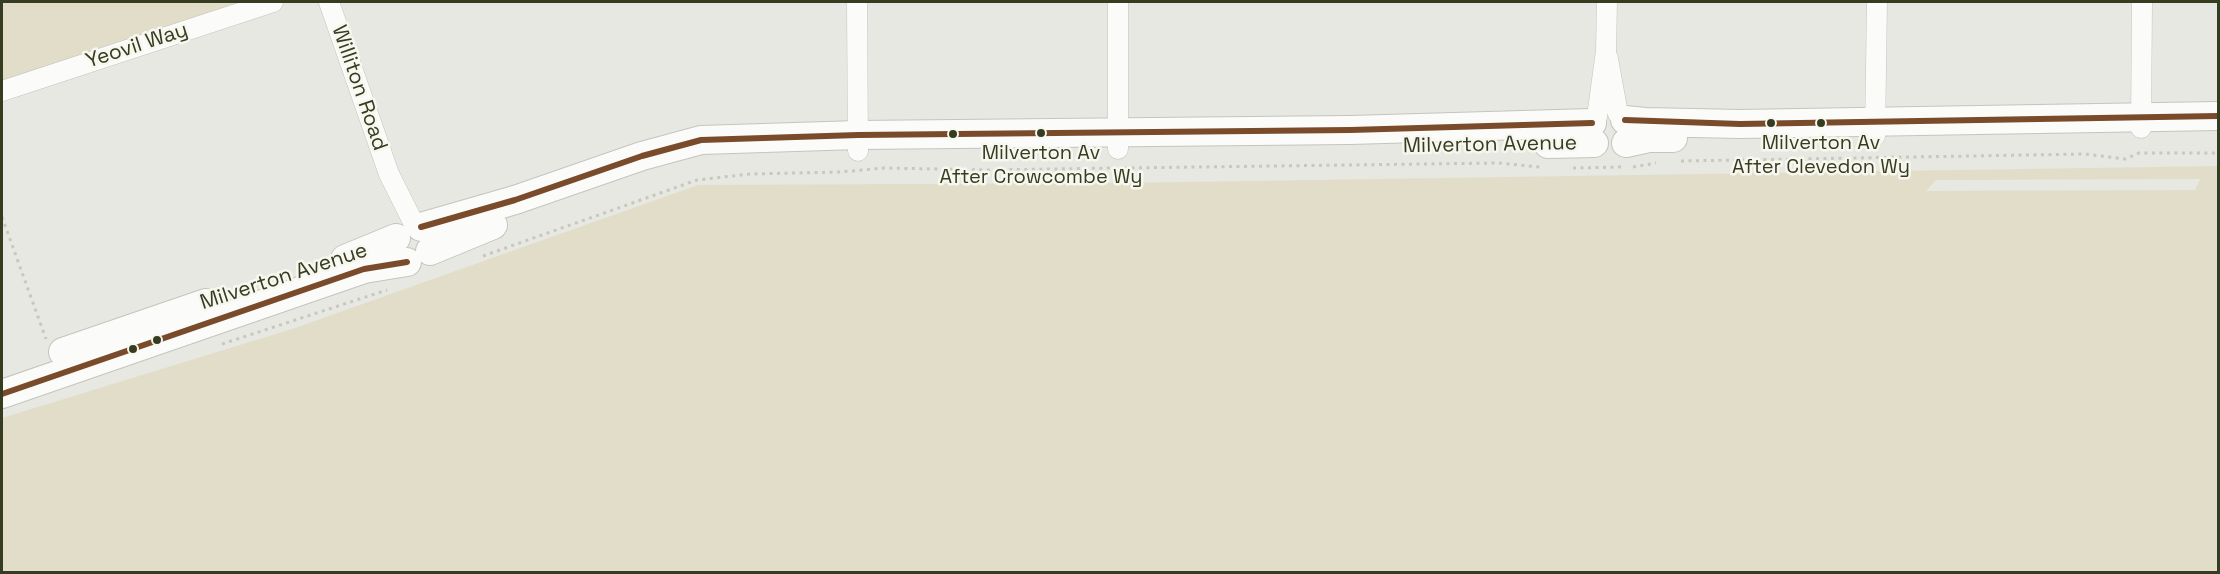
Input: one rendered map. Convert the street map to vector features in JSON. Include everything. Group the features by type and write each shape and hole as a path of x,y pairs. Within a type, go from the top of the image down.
{"street":[{"name":"Yeovil Way","path":"2,91 273,2"},
{"name":"Williton Road","path":"329,2 389,174 409,246"},
{"path":"857,2 858,143"},
{"path":"1118,2 1119,140"},
{"path":"1607,2 1606,51 1600,82 1609,127"},
{"path":"1875,129 1876,2"},
{"path":"2141,123 2142,2"},
{"name":"Milverton Avenue","path":"2,394 364,269 409,246 515,200 682,143 709,140 858,143 1119,140 1716,124 1875,129 2141,123 2218,116"},
{"name":"Milverton Avenue","path":"2141,123 2218,131"},
{"name":"Milverton Avenue","path":"2,374 140,324 360,255 409,246"}],"path":[{"path":"1671,162 1702,159 1819,160 2085,154 2125,159 2139,153 2218,153"},
{"path":"1570,168 1637,166 1660,162"},
{"path":"476,258 697,180 750,174 840,172 884,168 988,171 1498,163 1542,167"},
{"path":"2,217 52,356"},
{"path":"214,347 409,246"}],"shaded area":[{"path":"2,2 241,2 2,80"},
{"path":"2218,166 2218,572 2,572 2,418 292,329 698,185 1119,183","holes":["2200,179 2195,190 1926,191 1936,180"]}],"transit line":[{"path":"1625,120 1740,124 2218,116"},
{"path":"421,227 515,200 642,156 701,140 858,135 1350,130 1592,123"},
{"path":"2,394 364,269 407,262"}],"place":[{"name":"Milverton Av After Clevedon Wy","path":"1821,123"},
{"name":"Milverton Av After Crowcombe Wy","path":"1041,133"}]}
